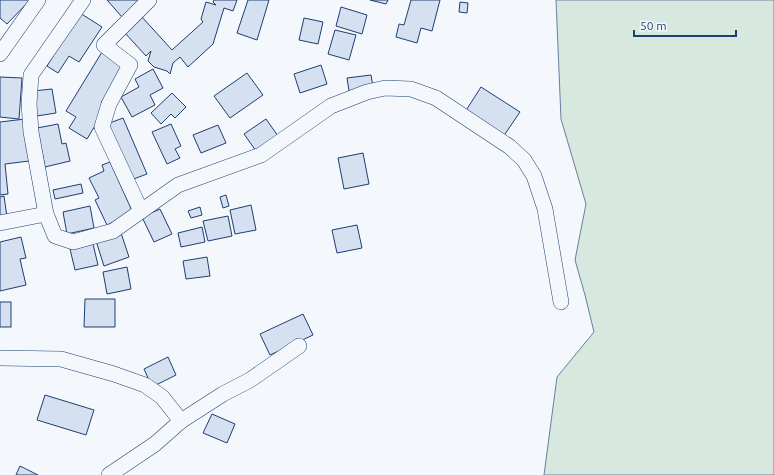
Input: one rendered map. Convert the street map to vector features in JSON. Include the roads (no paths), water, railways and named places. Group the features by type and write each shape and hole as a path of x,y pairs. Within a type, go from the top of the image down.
{"street":[{"path":"0,54 38,0"},
{"path":"83,0 31,75 29,104 31,132 46,214 55,236 73,242 113,231 178,185 261,155 331,106 367,92 385,88 412,89 436,98 510,147 524,160 534,176 545,209 561,302"},
{"path":"141,211 102,127 109,104 130,65 104,45 149,0"},
{"path":"0,223 46,214"},
{"path":"109,475 155,444 181,421 223,394 250,380 299,346"},
{"path":"0,358 61,359 114,374 145,385 162,397 181,421"}]}
